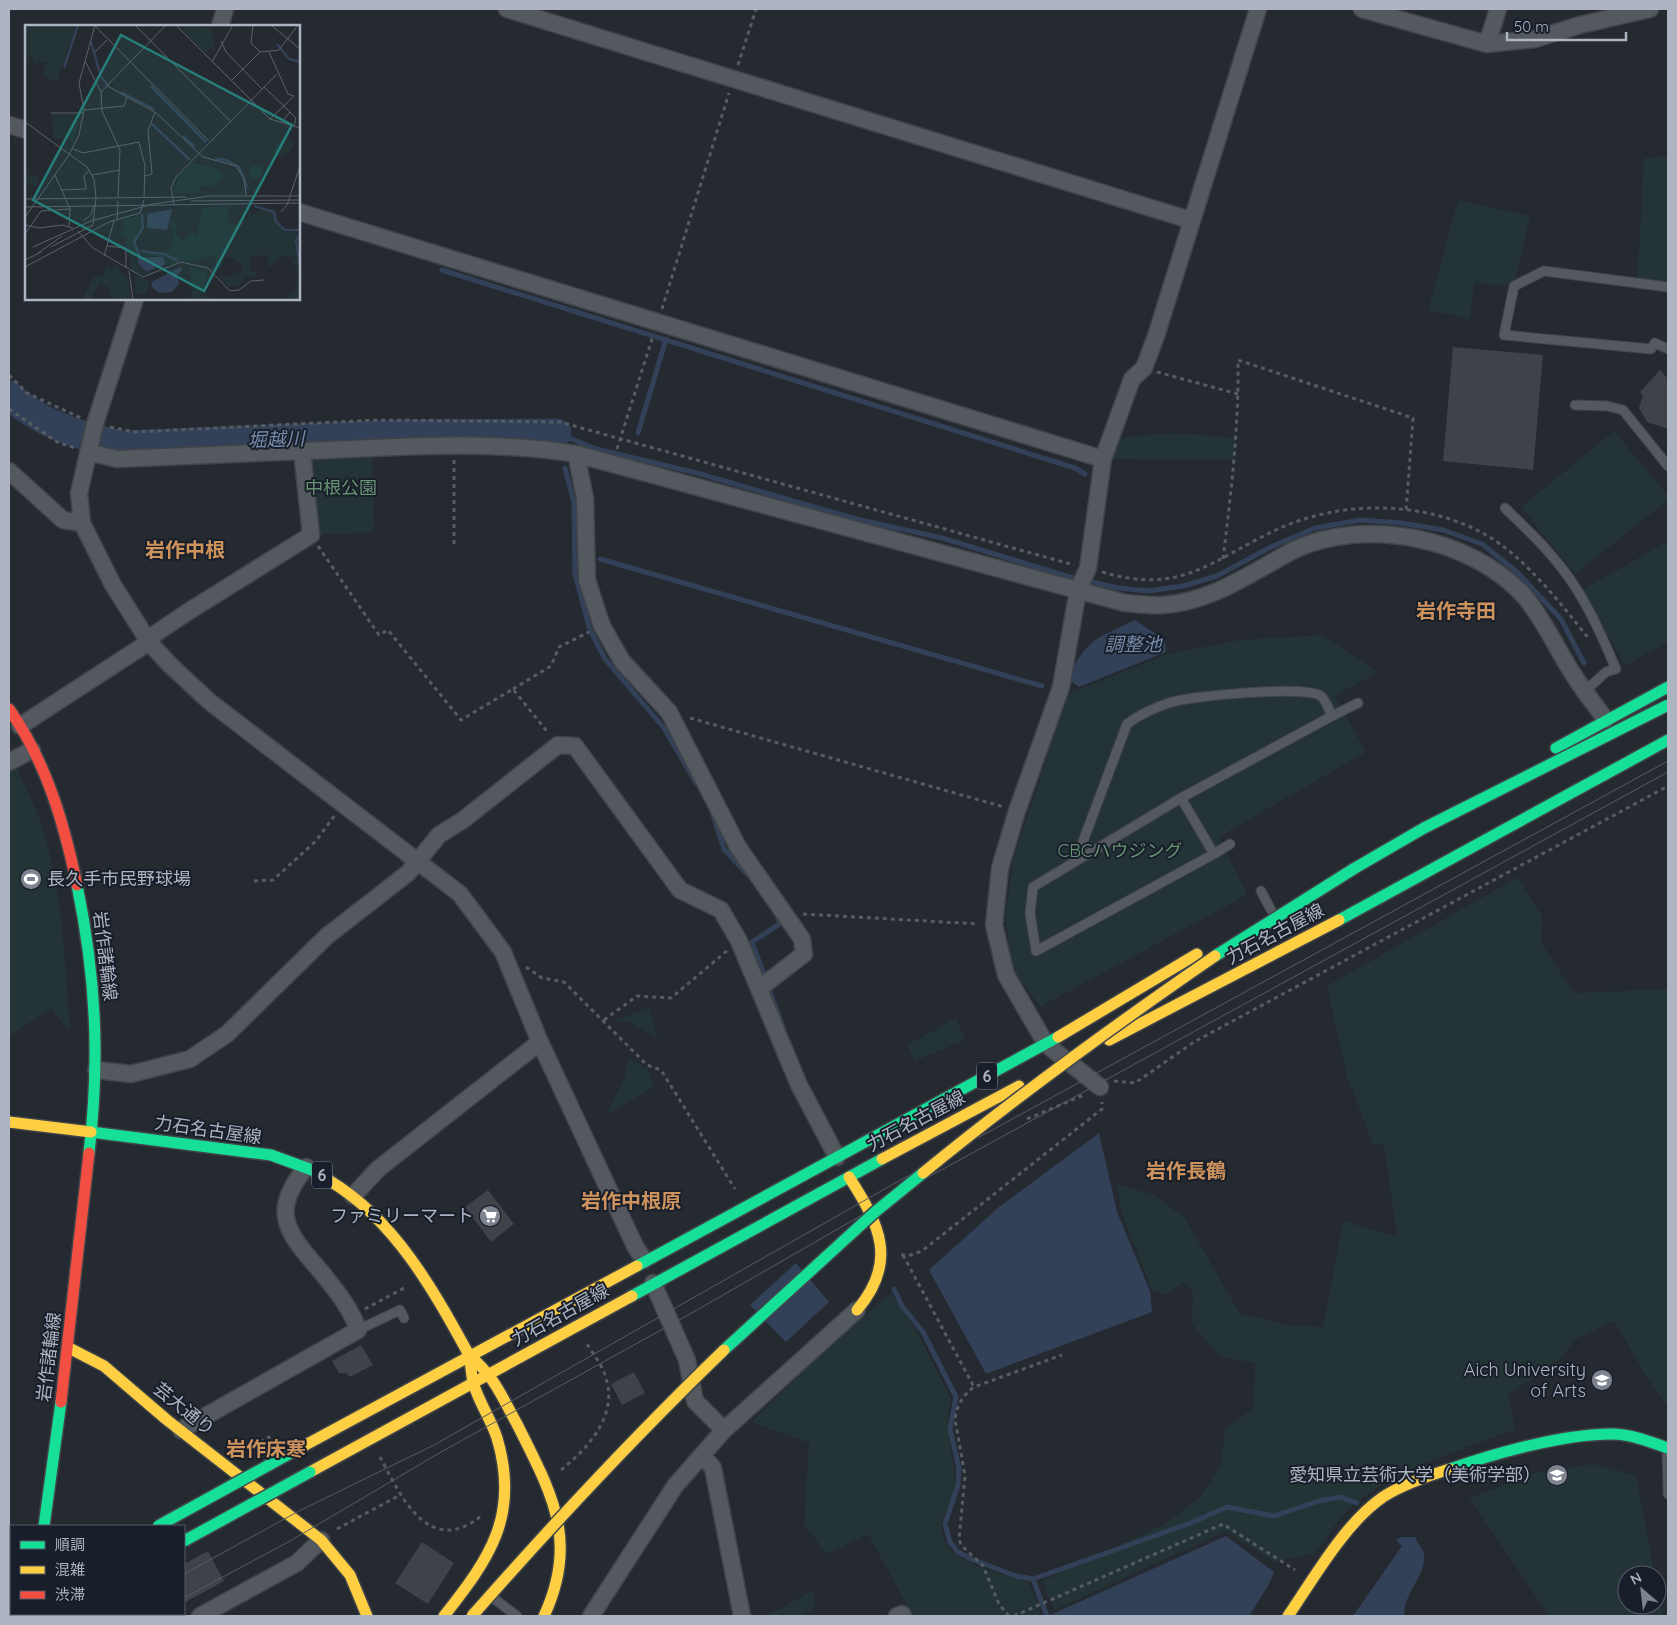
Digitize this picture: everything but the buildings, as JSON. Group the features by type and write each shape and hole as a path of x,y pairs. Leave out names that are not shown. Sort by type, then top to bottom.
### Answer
{"main road":[{"name":"力石名古屋線","path":"160,1525 644,1260 1046,1044 1395,837 1668,687"},
{"path":"472,1616 590,1486 731,1342 880,1209 1029,1089 1190,973 1335,879 1476,800 1668,705"},
{"name":"岩作諸輪線","path":"9,709 20,726 49,785 60,815 78,889 96,1026 96,1070 91,1132 69,1348 44,1525"},
{"name":"力石名古屋線","path":"185,1540 849,1177 1069,1069 1668,740"},
{"path":"1102,1052 1229,964"},
{"path":"1069,1069 1086,1064"},
{"path":"9,1122 91,1132"},
{"name":"力石名古屋線","path":"91,1132 278,1157 306,1167 330,1180 353,1196 377,1218 414,1262 430,1285 470,1355"},
{"path":"849,1177 860,1194 883,1250 879,1277 872,1293 857,1310"},
{"path":"869,1237 884,1224"},
{"name":"芸大通り","path":"69,1348 104,1366 181,1430 322,1540 350,1575 367,1616"},
{"path":"470,1355 490,1373 538,1465 559,1522 562,1552 560,1571 555,1591 544,1616"},
{"path":"444,1616 472,1582 491,1550 501,1524 506,1481 498,1439 473,1382 470,1355"},
{"path":"684,1406 704,1386"},
{"path":"1288,1616 1357,1521 1383,1496 1415,1481 1519,1450 1595,1435 1635,1438 1668,1448"},
{"path":"548,1551 568,1529"},
{"path":"490,1616 509,1595"}],"street":[{"path":"220,25 225,9"},
{"path":"507,9 1190,220"},
{"path":"1100,1087 1069,1069 1046,1044 1006,975 994,925 1000,868 1017,811 1061,687 1078,590 1088,568 1103,459 1132,379 1144,368 1156,336 1190,220 1258,9"},
{"path":"1362,9 1487,44 1535,38 1580,25 1650,9"},
{"path":"1487,44 1498,9"},
{"path":"1580,25 1584,9"},
{"path":"9,125 25,130"},
{"path":"300,212 1103,459"},
{"path":"135,300 95,424 79,493 82,523 113,585 149,642 210,702 460,894 503,952 540,1042 631,1238 644,1260"},
{"path":"88,452 117,459 454,446 547,449 576,454 1125,603 1162,605 1198,598 1227,588 1296,550 1325,539 1360,533 1415,538 1455,550 1480,563 1523,595 1542,619 1573,674 1606,720"},
{"path":"20,726 149,642 155,634 186,613 311,535 302,451"},
{"path":"576,454 585,498 587,580 602,626 622,661 669,712 738,847 802,939 804,954 761,988"},
{"path":"9,471 63,520 82,523"},
{"path":"96,1070 131,1074 190,1060 227,1034 308,953 418,863 439,835 463,820 558,745 575,746 680,890 721,910 739,941 761,988 799,1085 837,1157"},
{"path":"9,762 32,750"},
{"path":"353,1196 378,1169 540,1042"},
{"path":"181,1430 356,1323 325,1276 307,1256 290,1231 286,1206 294,1182 306,1167"},
{"path":"653,1284 687,1360 695,1401 724,1430"},
{"path":"591,1616 675,1486 724,1430 857,1310"},
{"path":"702,1455 713,1468 742,1616"},
{"path":"200,1616 297,1563 322,1540"},
{"path":"897,1616 902,1614 903,1616"}],"lane":[{"path":"1668,287 1544,271 1514,286 1504,335 1651,349 1655,344 1668,349"},
{"path":"1575,405 1607,406 1624,410 1668,466"},
{"path":"1505,508 1552,555 1578,590 1601,634 1616,669 1606,672 1585,691"},
{"path":"1076,860 1127,724 1138,716 1173,702 1267,690 1320,695 1332,716"},
{"path":"1230,844 1036,951 1030,913 1033,887 1181,798 1358,703"},
{"path":"1181,798 1214,854"},
{"path":"1261,891 1271,910"},
{"path":"356,1323 400,1310 404,1318"},
{"path":"1668,1448 1668,1494"},
{"path":"472,1582 516,1616"}],"path":[{"path":"620,439 756,9"},
{"path":"1223,559 1235,460 1238,360 1414,418 1406,511"},
{"path":"1144,368 1238,394"},
{"path":"9,376 27,393 95,424 135,432 376,420 560,422 1117,577 1141,580 1171,579 1198,571 1257,539 1312,515 1376,508 1445,517 1486,535 1521,562 1547,588 1593,647"},
{"path":"9,409 57,442 88,452"},
{"path":"454,446 454,545"},
{"path":"311,535 379,635 388,630 461,720 551,666 558,647 602,626"},
{"path":"513,690 558,745"},
{"path":"669,712 1017,811"},
{"path":"254,881 272,880 316,841 342,804"},
{"path":"784,913 994,925"},
{"path":"604,1020 637,996 671,998 739,941"},
{"path":"503,952 542,978 564,982 647,1065 661,1070 746,1206"},
{"path":"883,1250 903,1256 922,1251 1102,1109 1100,1087"},
{"path":"903,1256 974,1386"},
{"path":"356,1323 406,1287"},
{"path":"558,1472 583,1452 601,1428 609,1398 606,1378 587,1343"},
{"path":"1009,1616 998,1604 983,1566 961,1545 959,1539 965,1476 956,1410 961,1400 974,1386 1062,1354"},
{"path":"237,1454 269,1437 274,1446"},
{"path":"380,1457 400,1495 420,1521 442,1529 462,1528 487,1513"},
{"path":"336,1530 400,1495"},
{"path":"1014,1616 1223,1524 1295,1570"}],"green space":[{"path":"1668,156 1668,287 1637,283 1644,158"},
{"path":"1458,200 1530,216 1514,286 1474,283 1470,319 1428,310"},
{"path":"1614,431 1668,496 1668,500 1575,574 1521,507"},
{"path":"1174,433 1236,438 1235,460 1103,459 1111,438"},
{"name":"中根公園","path":"372,453 374,532 315,535 305,455"},
{"path":"1668,541 1668,642 1625,666 1582,590"},
{"name":"CBCハウジング","path":"1323,635 1378,672 1335,696 1366,752 1219,837 1247,895 1040,1007 1012,968 1005,916 1014,856 1068,694 1167,654 1240,640"},
{"name":"長久手市民野球場","path":"16,767 41,823 54,873 62,925 70,1028 64,1025 51,1009 9,1036 9,771"},
{"path":"1518,877 1542,916 1541,942 1574,993 1668,989 1668,1407 1644,1373 1614,1321 1576,1339 1555,1365 1508,1394 1515,1429 1427,1462 1385,1483 1366,1495 1348,1510 1316,1553 1274,1562 1226,1531 1054,1610 1042,1581 1165,1524 1201,1496 1221,1465 1225,1429 1254,1408 1255,1363 1220,1357 1192,1324 1193,1292 1183,1282 1167,1295 1152,1291 1121,1211 1117,1184 1155,1195 1185,1218 1240,1314 1294,1326 1323,1327 1343,1221 1397,1236 1384,1145 1373,1144 1347,1077 1327,986"},
{"path":"649,1007 658,1039 629,1022 612,1022"},
{"path":"956,1018 965,1040 915,1061 907,1045"},
{"path":"628,1057 647,1069 654,1087 606,1115 624,1079"},
{"path":"891,1293 919,1335 951,1399 948,1421 955,1486 943,1521 944,1539 951,1550 974,1565 1028,1582 1041,1612 1037,1616 913,1616 868,1534 827,1554 804,1525 809,1443 751,1422 821,1353"},
{"path":"1593,1464 1636,1475 1653,1565 1617,1565 1617,1615 1663,1616 1549,1616 1469,1498 1537,1472"},
{"path":"812,1591 816,1606 802,1616 766,1616"}],"water":[{"name":"調整池","path":"1135,620 1165,640 1166,652 1079,687 1068,679 1080,655 1094,641"},
{"path":"1099,1133 1117,1212 1150,1291 1152,1312 986,1374 929,1270 999,1207"},
{"path":"796,1263 829,1302 786,1342 750,1305"},
{"path":"1226,1536 1274,1572 1268,1586 1249,1616 1048,1616"},
{"path":"1402,1537 1415,1537 1423,1551 1424,1559 1423,1567 1407,1600 1405,1616 1353,1616 1402,1546 1396,1540"}],"waterway":[{"path":"442,270 1075,468 1085,474"},
{"path":"638,433 666,339"},
{"name":"堀越川","path":"9,395 34,414 61,428 121,445 401,434 557,433"},
{"path":"557,433 596,449 697,473 856,519 942,538 1070,577 1118,588 1148,591 1183,586 1217,576 1271,547 1315,528 1361,520 1401,523 1443,530 1482,544 1517,572 1561,619 1584,663"},
{"path":"565,468 574,503 575,574 590,630 605,659 664,728 696,783"},
{"path":"600,559 1042,686"},
{"path":"712,812 724,849 746,873"},
{"path":"778,919 781,923 752,942 783,1027"},
{"path":"894,1289 902,1306 923,1332 956,1397 950,1429 959,1468 958,1485 945,1524 950,1542 958,1552 971,1559 1016,1576 1033,1579 1047,1616"},
{"path":"1033,1579 1191,1523 1227,1507 1274,1516 1319,1501 1340,1497 1357,1503"}],"tram line":[{"path":"185,1573 299,1511 434,1445 897,1182 1668,761"},
{"path":"185,1597 290,1541 441,1452 697,1310 923,1180 1668,772"}],"traffic: fast":[{"path":"1556,748 1668,687"},
{"path":"1215,956 1355,868 1424,828 1668,705"},
{"path":"1339,920 1668,740"},
{"path":"77,885 88,952 94,1018 94,1084 89,1153"},
{"path":"637,1266 1058,1037"},
{"path":"91,1132 271,1155 312,1170 330,1181"},
{"path":"632,1296 882,1159"},
{"path":"724,1350 875,1212 923,1173"},
{"path":"44,1525 61,1402"},
{"path":"1450,1469 1488,1457 1572,1437 1612,1434 1626,1435 1668,1448"},
{"path":"160,1525 298,1449"},
{"path":"185,1540 310,1472"}],"traffic: slow":[{"path":"1109,1040 1339,920"},
{"path":"1058,1037 1197,954"},
{"path":"923,1173 994,1116 1140,1008 1215,956"},
{"path":"882,1159 1019,1086"},
{"path":"9,1122 91,1132"},
{"path":"849,1177 869,1211 876,1228 881,1259 877,1276 870,1292 857,1310"},
{"path":"330,1181 353,1197 393,1236 427,1282 469,1355"},
{"path":"298,1449 637,1266"},
{"path":"310,1472 632,1296"},
{"path":"69,1348 104,1366 167,1420 321,1540 350,1575 367,1616"},
{"path":"472,1616 595,1480 724,1350"},
{"path":"469,1355 492,1379 518,1426 541,1474 557,1518 560,1541 559,1564 554,1589 544,1616"},
{"path":"444,1616 475,1575 487,1554 496,1534 502,1513 505,1490 503,1465 497,1438 475,1389 469,1355"},
{"path":"1288,1616 1331,1552 1369,1508 1399,1488 1450,1469"}],"traffic: jam":[{"path":"9,709 33,750 52,793 60,816 77,885"},
{"path":"61,1402 89,1153"}],"place":[{"name":"長久手市民野球場","path":"31,879"},
{"name":"ファミリーマート","path":"490,1216"},
{"name":"Aich University of Arts","path":"1602,1380"},
{"name":"愛知県立芸術大学（美術学部）","path":"1557,1475"}],"district":[{"name":"岩作中根","path":"185,550"},
{"name":"岩作寺田","path":"1456,611"},
{"name":"岩作長鶴","path":"1186,1171"},
{"name":"岩作中根原","path":"631,1201"},
{"name":"岩作床寒","path":"266,1449"}]}
